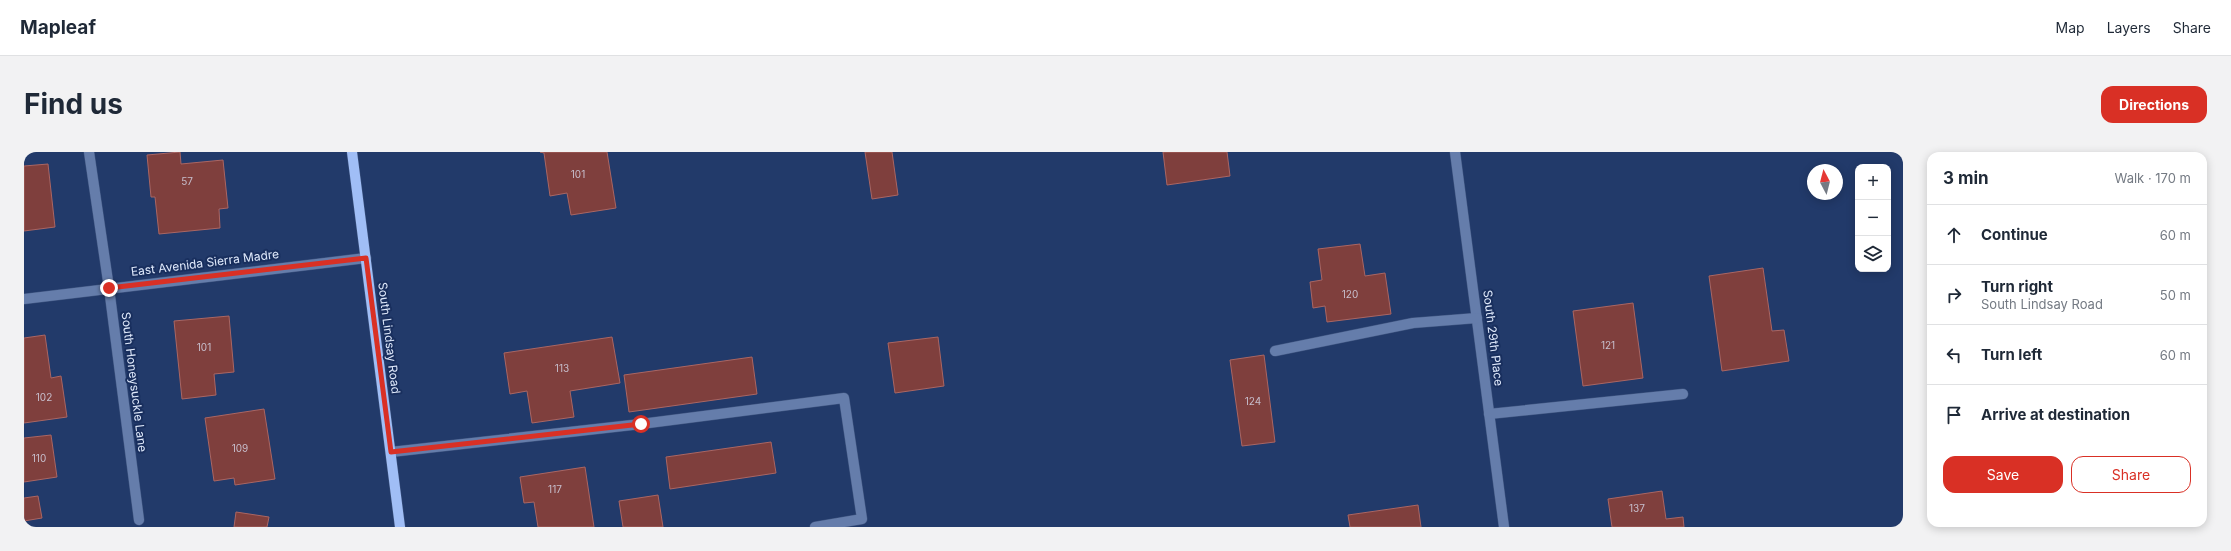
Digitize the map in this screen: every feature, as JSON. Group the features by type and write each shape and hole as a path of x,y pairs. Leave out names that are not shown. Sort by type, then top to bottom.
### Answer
{"main road":[{"name":"South Lindsay Road","path":"352,152 400,527"}],"street":[{"name":"South Honeysuckle Lane","path":"89,152 109,288 139,520"},
{"name":"South 29th Place","path":"1455,152 1504,527"},
{"name":"East Avenida Sierra Madre","path":"24,299 366,258"},
{"path":"1275,351 1413,323 1477,318"},
{"path":"1489,414 1683,394"},
{"path":"391,452 641,424 844,398 862,519 815,527"}],"building":[{"path":"180,152 181,164 223,160 228,208 219,209 220,228 159,234 155,197 151,197 147,155"},
{"path":"540,152 607,152 616,208 571,215 567,193 550,196 544,153"},
{"path":"865,152 892,152 898,195 872,199"},
{"path":"1163,152 1227,152 1230,176 1167,185"},
{"path":"48,164 55,227 24,231 24,166"},
{"path":"1360,244 1365,276 1385,273 1391,314 1327,322 1325,306 1313,308 1310,282 1322,280 1318,249"},
{"path":"1763,268 1772,331 1784,330 1789,361 1722,371 1709,276"},
{"path":"1633,303 1643,378 1583,386 1573,311"},
{"path":"229,316 234,372 214,374 216,395 182,399 174,321"},
{"path":"45,335 51,378 61,376 67,417 24,423 24,338"},
{"path":"612,337 620,383 570,391 574,417 532,423 527,391 510,394 504,353"},
{"path":"938,337 944,386 895,393 888,343"},
{"path":"1264,355 1275,442 1242,446 1230,360"},
{"path":"752,357 757,394 629,412 624,375"},
{"path":"264,409 275,479 235,485 234,478 214,481 205,418"},
{"path":"51,435 57,477 24,482 24,438"},
{"path":"771,442 776,473 670,489 666,457"},
{"path":"585,467 594,527 538,527 534,502 524,503 520,477"},
{"path":"1662,491 1666,519 1683,517 1684,527 1612,527 1608,499"},
{"path":"658,495 663,527 623,527 619,501"},
{"path":"38,496 42,518 24,521 24,498"},
{"path":"1418,505 1421,527 1350,527 1348,515"},
{"path":"236,512 269,517 267,527 234,527"}],"route":[{"path":"109,288 366,258 391,452 641,424"}]}
